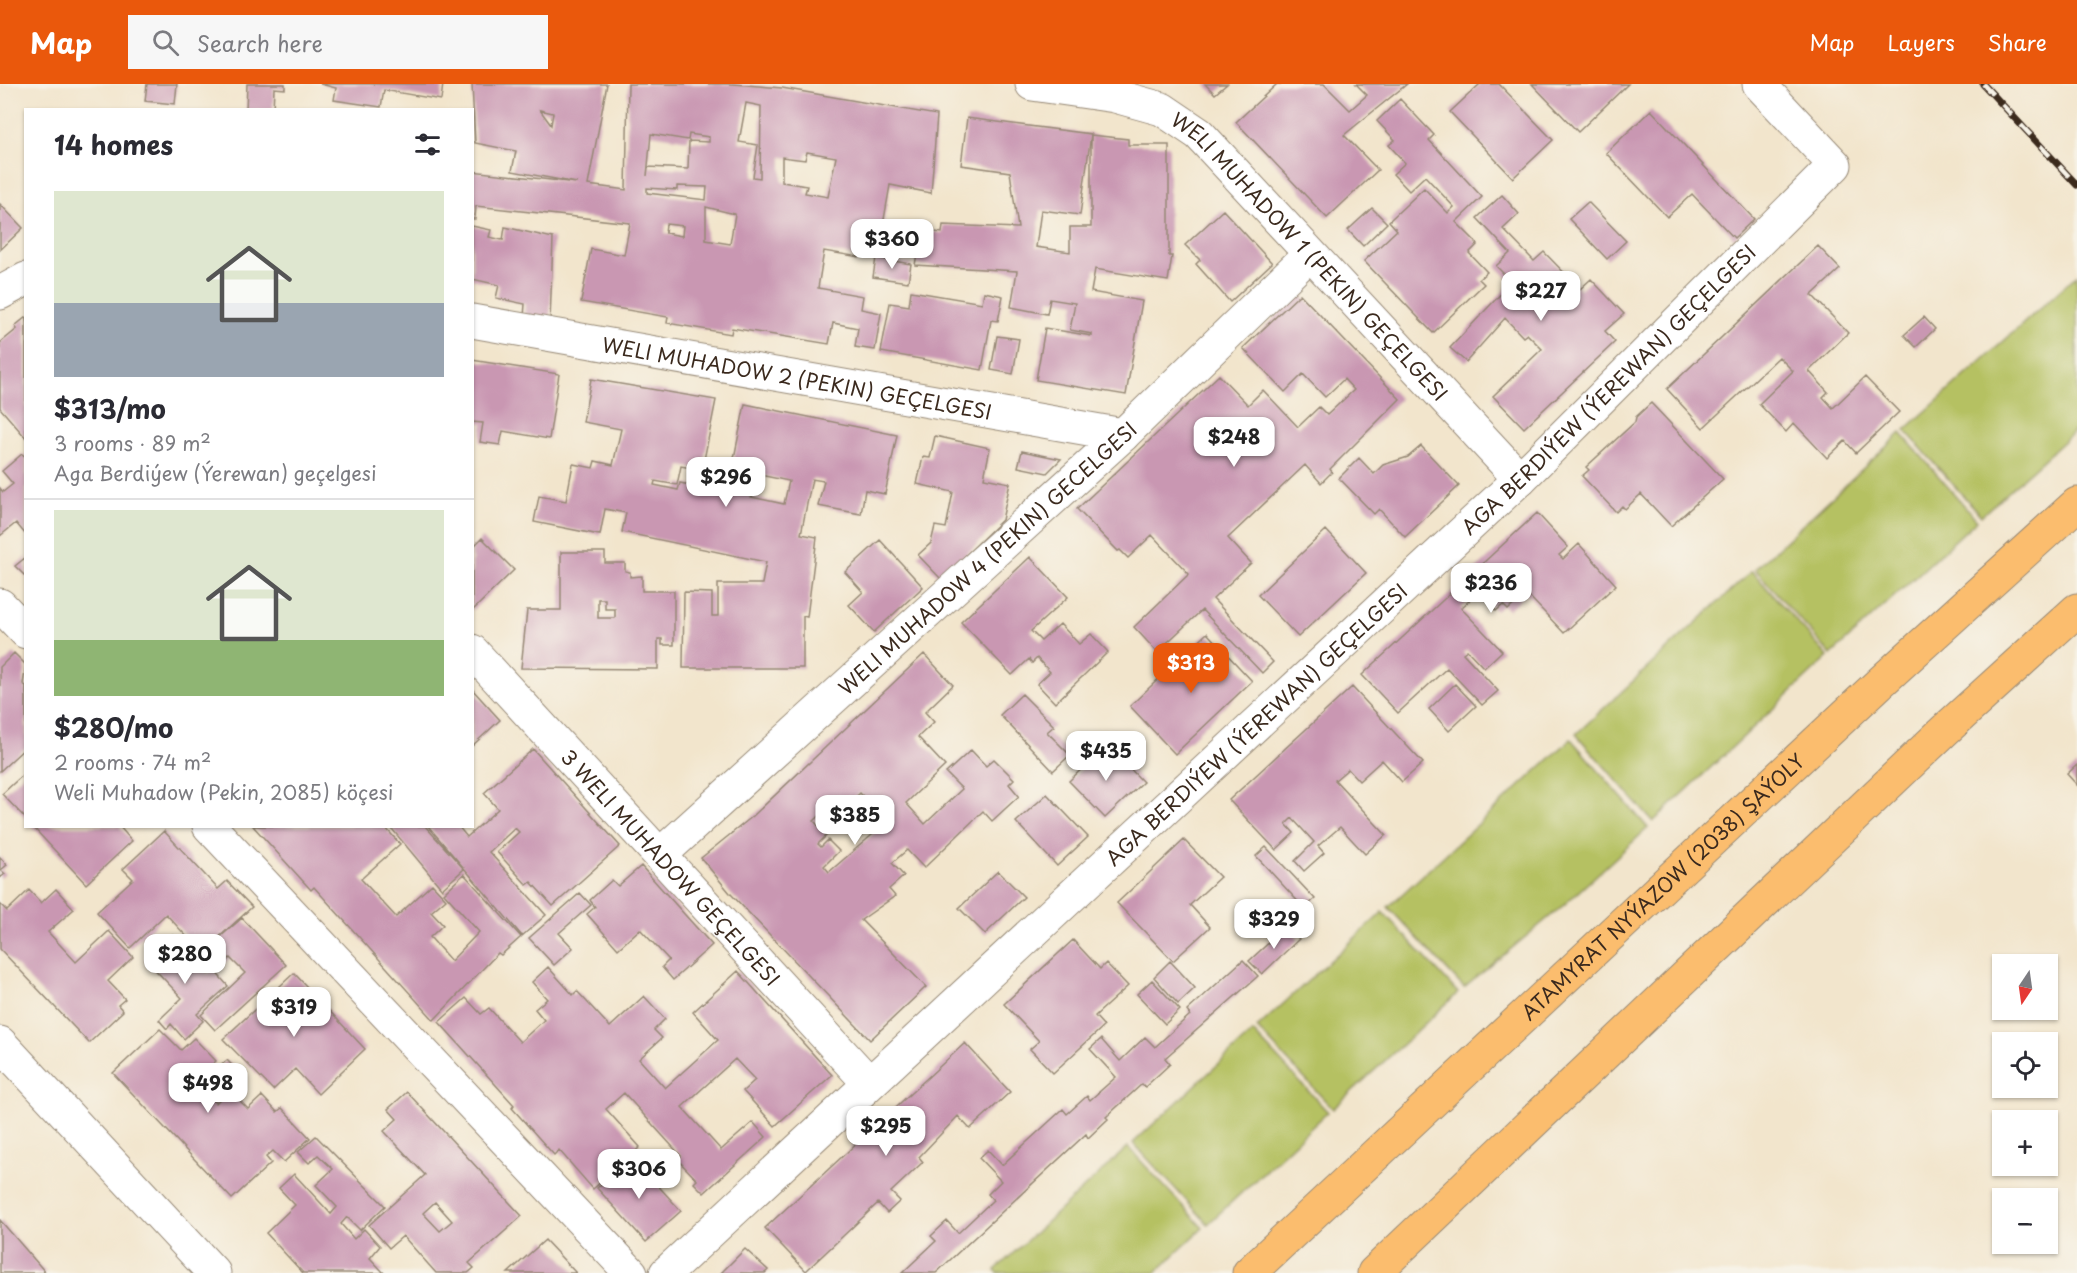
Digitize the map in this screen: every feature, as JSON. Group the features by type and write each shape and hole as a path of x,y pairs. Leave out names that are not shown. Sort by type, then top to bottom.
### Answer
{"main road":[{"name":"ATAMYRAT NYÝAZOW (2038) ŞAÝOLY","path":"1249,1273 1882,681 2077,504"},
{"path":"1374,1273 1946,730 2077,610"}],"street":[{"name":"WELI MUHADOW 1 (PEKIN) GEÇELGESI","path":"1032,84 1116,90 1162,109 1199,134 1520,479"},
{"name":"AGA BERDIÝEW (ÝEREWAN) GEÇELGESI","path":"666,1273 1520,479 1835,165 1759,84"},
{"name":"WELI MUHADOW 4 (PEKIN) GECELGESI","path":"660,855 1123,435 1310,254"},
{"path":"0,293 24,280"},
{"name":"WELI MUHADOW 2 (PEKIN) GEÇELGESI","path":"474,321 1123,435"},
{"path":"0,605 24,630"},
{"name":"3 WELI MUHADOW GEÇELGESI","path":"474,653 869,1083"},
{"path":"211,828 631,1273"},
{"path":"2,1049 214,1273"}],"green space":[{"path":"2077,275 2077,429 1981,516 1905,430"},
{"path":"1901,433 1977,520 1831,655 1755,569"},
{"path":"1752,571 1828,657 1653,822 1576,734"},
{"path":"1571,739 1648,828 1565,904 1464,988 1388,907"},
{"path":"1383,912 1458,993 1333,1109 1257,1028"},
{"path":"1253,1032 1328,1112 1208,1224 1133,1143"},
{"path":"1128,1147 1203,1228 1155,1273 998,1273 995,1270"}],"building":[{"path":"147,84 177,84 175,104 145,101"},
{"path":"247,84 285,84 285,89 274,88 273,108 246,108"},
{"path":"320,84 443,84 441,100 384,90 381,107 334,100 336,88"},
{"path":"472,84 607,84 588,185 626,190 628,84 733,84 782,88 937,115 931,193 890,185 883,225 942,233 943,225 1018,228 1010,172 961,165 967,118 1091,134 1080,215 1041,210 1036,247 1070,252 1070,227 1091,227 1091,135 1128,139 1128,145 1169,145 1169,256 1172,256 1168,281 1095,269 1091,292 1142,301 1126,395 1036,380 1045,328 1092,336 1092,334 1070,330 1075,303 1050,299 1047,314 1011,307 1017,271 915,265 917,254 871,248 873,233 863,233 859,257 824,251 818,288 863,296 861,309 881,313 875,350 855,347 858,328 833,323 829,344 732,328 731,334 667,323 668,317 581,302 591,249 624,255 630,223 476,206 474,219 474,171 577,183 512,171 516,151 475,143","holes":["746,103 761,106 760,178 753,177 758,145 739,142","540,110 553,113 551,125","651,134 688,140 689,134 709,137 709,142 689,141 688,169 648,167 647,176","807,152 836,157 828,197 805,193 807,186 782,182 782,157 805,160","677,186 707,187 706,200 647,193 647,188 677,190","706,207 735,214 730,244 706,240","666,224 683,226 682,236 665,233"]},
{"path":"1205,84 1227,84 1215,94"},
{"path":"1277,84 1324,84 1350,110 1367,95 1356,84 1407,84 1344,135 1378,170 1327,218 1236,122"},
{"path":"1480,84 1499,84 1553,140 1513,178 1450,112"},
{"path":"1532,84 1628,84 1578,132"},
{"path":"1400,99 1434,135 1429,140 1482,197 1456,222 1478,244 1469,253 1487,272 1479,279 1484,284 1433,333 1364,261 1397,230 1389,221 1424,188 1448,213 1454,207 1425,176 1409,191 1393,174 1405,163 1389,145 1395,140 1377,121"},
{"path":"1651,110 1754,219 1734,238 1692,194 1667,217 1606,153"},
{"path":"1502,195 1519,214 1503,229 1534,261 1544,252 1580,289 1591,279 1624,314 1605,331 1615,342 1524,428 1493,396 1542,349 1527,334 1523,337 1505,318 1466,362 1450,348 1512,282 1496,266 1510,253 1477,218"},
{"path":"1588,202 1626,241 1607,259 1569,219"},
{"path":"0,204 23,228 0,250"},
{"path":"1372,208 1387,223 1363,246 1348,230"},
{"path":"1223,210 1272,263 1230,302 1196,264 1200,260 1185,245"},
{"path":"474,226 491,230 489,237 503,240 505,227 553,238 550,322 524,317 525,304 496,298 499,285 474,279"},
{"path":"1818,246 1840,269 1812,295 1848,333 1809,371 1828,392 1823,397 1833,408 1865,377 1899,412 1856,453 1845,441 1827,458 1794,423 1786,432 1759,404 1793,371 1779,357 1703,428 1667,389"},
{"path":"876,258 911,264 908,282 873,277"},
{"path":"911,291 982,303 984,292 1003,296 998,321 991,320 982,370 881,352 890,303 909,306"},
{"path":"1300,294 1400,399 1330,469 1332,472 1321,483 1305,465 1228,538 1251,563 1213,599 1273,662 1262,673 1202,610 1157,652 1134,627 1189,574 1152,535 1128,558 1120,550 1118,551 1077,509 1219,375 1248,405 1263,390 1298,427 1319,407 1327,415 1354,390 1344,379 1325,397 1303,374 1285,392 1243,348"},
{"path":"1924,317 1935,329 1916,347 1904,335"},
{"path":"24,319 24,436 0,408 0,343 17,329 15,326"},
{"path":"997,336 1019,339 1013,374 991,370"},
{"path":"474,360 559,374 549,439 503,431 500,445 480,442 483,423 474,422"},
{"path":"591,379 716,400 702,470 681,466 677,485 655,481 654,485 678,490 680,483 727,493 745,404 897,435 885,494 865,490 861,514 818,506 824,481 812,479 801,534 817,537 807,617 803,616 803,668 683,668 684,592 712,593 712,616 718,616 718,584 762,584 766,562 622,532 626,513 605,509 600,535 534,522 539,496 566,501 573,464 593,468 595,461 613,465 621,429 583,422","holes":["755,474 789,481 784,504 751,497"]},
{"path":"1651,403 1723,479 1671,526 1641,494 1625,509 1622,506 1616,512 1582,476 1589,470 1586,467 1635,422 1636,417"},
{"path":"935,436 990,448 984,478 1010,483 1002,520 941,579 918,555 931,543 935,526 946,528 953,492 917,484 923,457 930,458"},
{"path":"1421,446 1459,486 1405,537 1379,509 1374,514 1339,478 1359,458 1374,474 1383,465 1408,457"},
{"path":"1022,451 1061,459 1047,473 1018,467"},
{"path":"22,454 24,456 24,533 16,523 0,536 0,488 3,492 13,484 2,471"},
{"path":"1537,513 1568,547 1559,555 1563,559 1579,544 1616,585 1564,633 1526,593 1508,610 1503,605 1496,611 1479,592 1461,608 1502,651 1484,668 1467,650 1463,653 1498,691 1482,705 1447,668 1398,713 1362,675"},
{"path":"1326,530 1366,573 1298,637 1258,595"},
{"path":"482,538 514,570 474,609 474,546"},
{"path":"880,540 923,587 874,632 849,605 863,592 845,572"},
{"path":"561,552 605,552 605,563 625,563 625,571 630,572 630,577 642,576 642,591 674,591 674,645 662,645 662,639 658,639 658,669 521,668 527,610 561,610","holes":["598,599 605,599 605,609 615,609 615,618 598,618"]},
{"path":"1030,557 1068,597 1031,631 1041,641 1060,624 1079,644 1091,634 1108,652 1055,703 1037,684 1050,672 1037,658 1032,663 1029,659 1012,675 961,622"},
{"path":"24,559 24,575 15,566"},
{"path":"1207,633 1252,681 1175,754 1130,706"},
{"path":"14,653 24,663 24,749 0,771 0,667"},
{"path":"924,654 953,685 925,712 934,722 918,737 945,766 906,803 925,824 962,789 946,773 971,750 986,766 994,759 1014,779 1009,784 1019,796 992,821 983,811 924,868 907,850 892,863 904,876 889,889 895,896 861,920 926,987 870,1040 730,893 701,858 753,816","holes":["860,793 887,822 829,872 824,866 839,851 828,840 821,847 818,844 827,835 814,821 830,806 838,814"]},
{"path":"1455,684 1476,706 1449,731 1429,709"},
{"path":"1352,687 1423,763 1402,782 1382,760 1359,781 1348,769 1335,780 1386,835 1365,854 1340,827 1318,846 1324,853 1304,871 1295,861 1314,842 1292,818 1286,824 1294,833 1276,850 1229,800"},
{"path":"474,691 500,720 474,744"},
{"path":"1022,694 1054,726 1047,732 1070,755 1053,771 1000,715"},
{"path":"1107,745 1143,782 1105,818 1069,781"},
{"path":"533,749 620,846 553,906 531,882 527,885 497,852 519,832 515,828 489,852 546,915 522,936 430,828 460,828 467,837 498,809 484,793"},
{"path":"2077,765 2077,785 2067,774"},
{"path":"24,774 24,817 2,794"},
{"path":"1047,794 1088,837 1057,866 1016,822"},
{"path":"34,828 121,828 132,841 86,884"},
{"path":"255,828 386,828 400,844 361,879 396,917 432,884 446,899 431,912 443,925 430,937 451,961 479,932 444,893 464,874 521,937 501,955 498,953 434,1020 314,887 311,890"},
{"path":"427,828 464,869 442,889 392,829"},
{"path":"164,831 218,889 227,881 252,907 216,940 214,938 200,951 166,914 130,948 97,912 133,879 123,869"},
{"path":"1184,840 1220,877 1190,905 1210,927 1173,961 1117,903"},
{"path":"1266,847 1315,899 1304,908 1256,856"},
{"path":"0,857 7,865 1,870 5,874 0,878"},
{"path":"641,866 712,945 673,980 662,967 669,960 640,929 618,949 587,914 595,907 590,900 612,880 618,886"},
{"path":"998,871 1024,897 985,934 959,908"},
{"path":"56,889 74,909 48,932 76,962 109,931 133,957 108,981 125,999 118,1005 123,1011 89,1043 0,949 0,904 7,911 29,890 41,903"},
{"path":"580,893 591,905 559,933 573,948 554,965 529,938"},
{"path":"242,918 286,965 215,1030 201,1015 245,973 230,958 217,970 202,953"},
{"path":"1287,926 1299,939 1262,974 1249,961"},
{"path":"172,935 208,974 213,969 228,986 197,1014 203,1021 184,1039 171,1024 167,1029 159,1020 182,998 145,959"},
{"path":"1073,940 1100,969 1106,963 1128,986 1095,1016 1104,1026 1053,1073 1030,1049 1039,1041 1004,1004"},
{"path":"1243,960 1258,976 1165,1058 1170,1064 1145,1087 1142,1084 1106,1117 1108,1119 1088,1138 1086,1134 936,1273 902,1273 936,1241 931,1236 947,1221 958,1233 993,1200 988,1194 1001,1181 979,1158 988,1150 1002,1165 1063,1109 1067,1114 1087,1096 1090,1100 1116,1077 1090,1049 1101,1039 1120,1061 1145,1037 1155,1047 1190,1015 1187,1011"},
{"path":"1170,961 1195,988 1178,1004 1154,977"},
{"path":"548,967 573,995 577,991 610,1027 644,996 665,1019 654,1030 662,1038 639,1059 665,1088 718,1040 693,1012 738,971 832,1075 775,1126 743,1091 755,1080 735,1059 682,1107 721,1150 753,1122 766,1137 704,1193 694,1183 697,1180 677,1159 681,1156 624,1093 606,1109 640,1147 593,1189 559,1150 554,1155 512,1108 514,1105 439,1022 466,998 481,1014 489,1008 520,1042 544,1020 535,1009 547,999 532,982"},
{"path":"294,973 365,1049 318,1094 295,1069 273,1090 223,1039"},
{"path":"1152,980 1180,1010 1165,1024 1137,994"},
{"path":"160,1029 181,1050 194,1038 216,1061 195,1080 216,1103 229,1090 248,1109 262,1096 277,1112 282,1108 310,1138 284,1162 273,1151 266,1157 271,1163 232,1199 113,1073"},
{"path":"965,1043 1010,1092 970,1129 958,1116 919,1157 923,1162 891,1192 900,1201 887,1213 878,1203 806,1271 765,1228"},
{"path":"227,1060 241,1075 222,1093 208,1078"},
{"path":"407,1092 522,1216 469,1263 474,1268 468,1273 436,1273 403,1236 389,1248 369,1225 425,1175 384,1131 397,1119 388,1109","holes":["435,1202 452,1221 440,1231 423,1213"]},
{"path":"316,1136 385,1206 360,1230 347,1217 341,1224 354,1239 364,1229 380,1246 370,1258 384,1273 303,1273 266,1233 295,1205 279,1188 294,1174 331,1214 337,1207 316,1185 333,1169 318,1155 309,1163 298,1152"},
{"path":"632,1157 681,1211 646,1242 597,1188"},
{"path":"0,1220 46,1273 0,1273"},
{"path":"545,1240 576,1273 508,1273"},
{"path":"745,1249 768,1270 765,1273 721,1273"}],"railway":[{"path":"1983,84 2077,185"}]}
